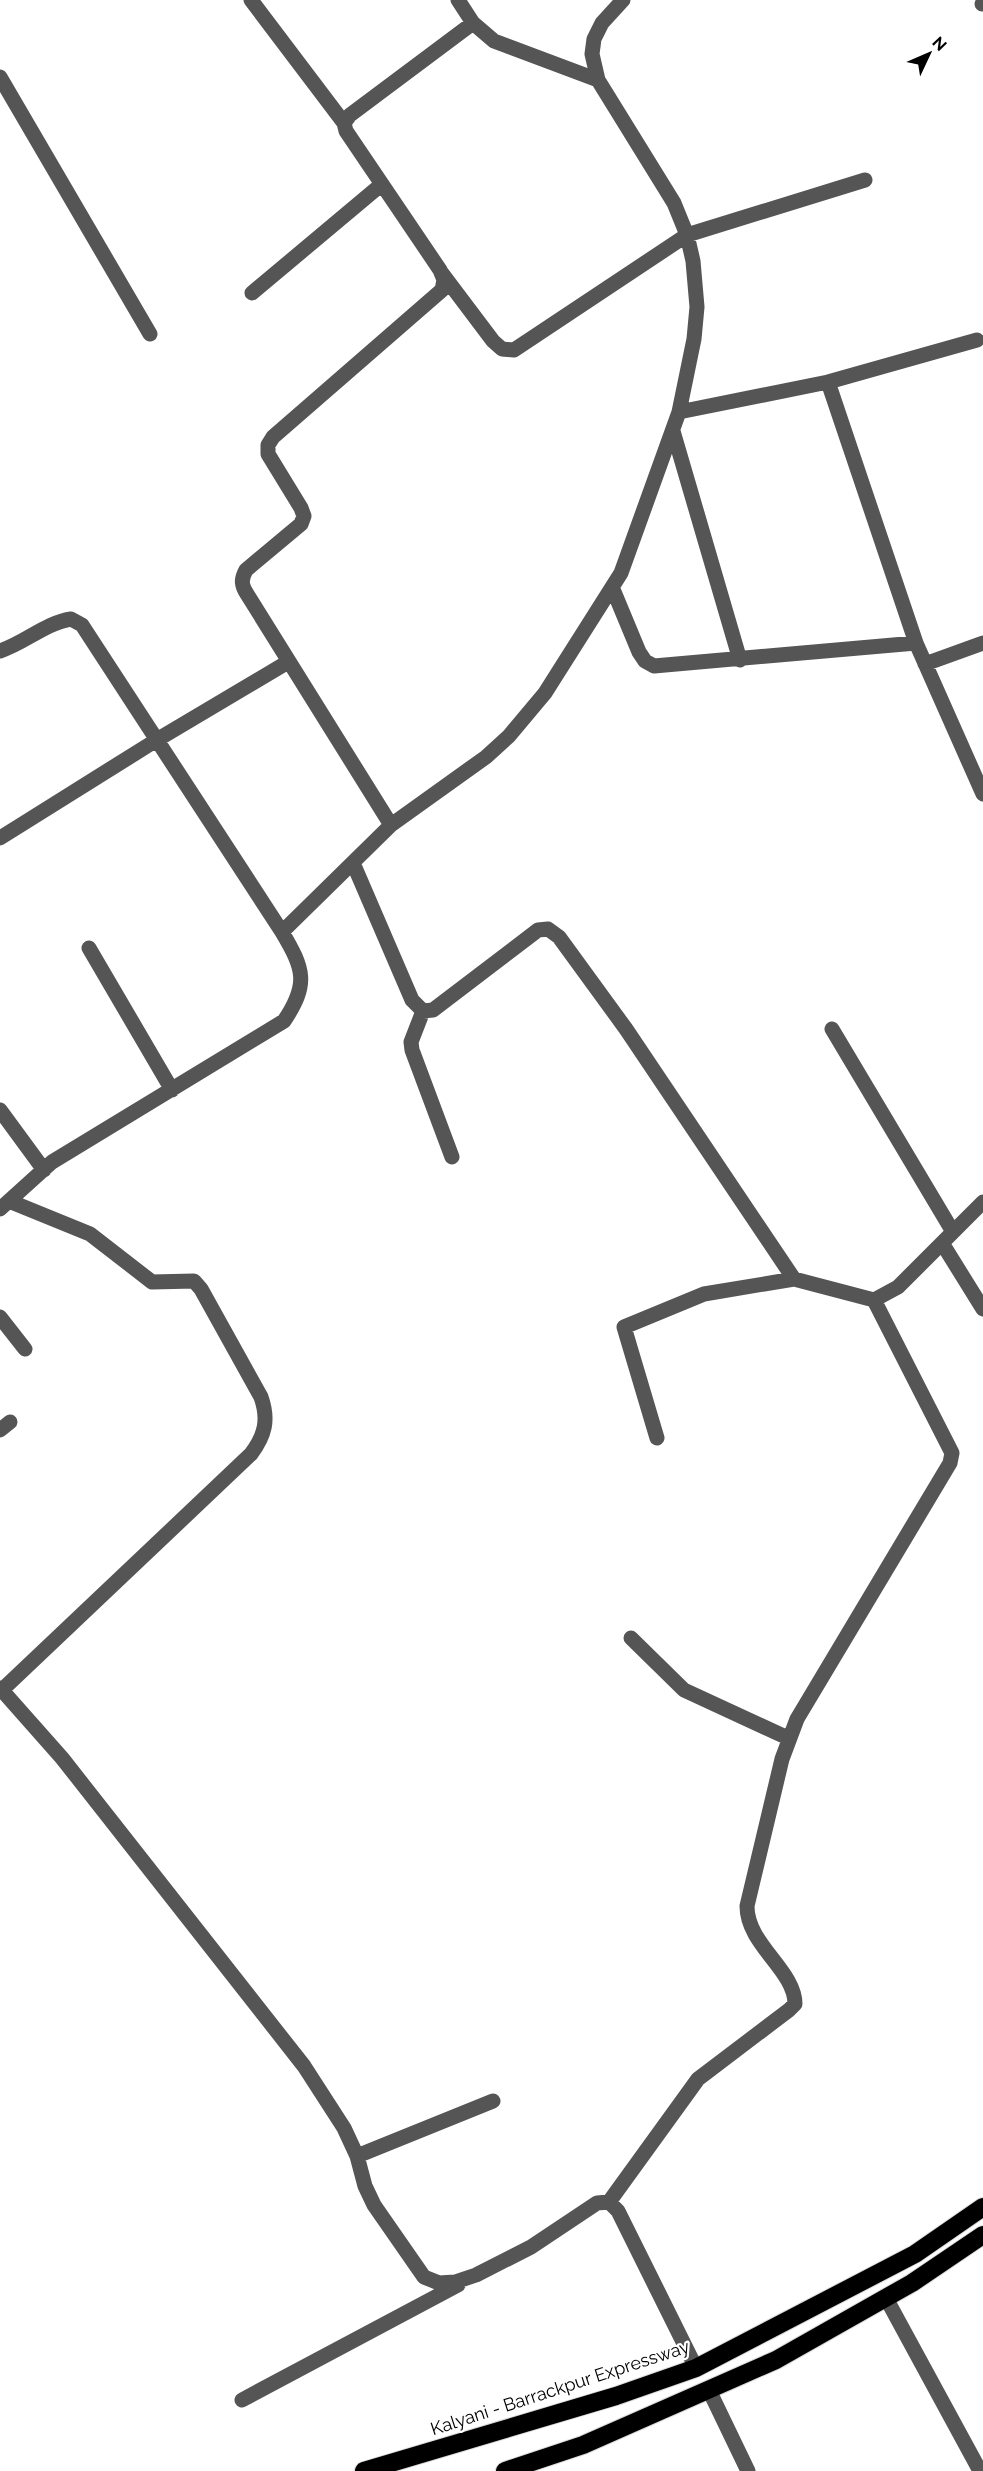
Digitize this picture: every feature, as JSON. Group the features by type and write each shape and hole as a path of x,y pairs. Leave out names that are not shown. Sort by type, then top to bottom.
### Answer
{"highway":[{"name":"Kalyani - Barrackpur Expressway","path":"364,2471 616,2396 696,2368 902,2260 983,2207"},
{"path":"505,2471 583,2445 776,2360 912,2283 983,2235"},
{"path":"902,2260 912,2283"}],"street":[{"path":"250,0 344,123 346,132 440,270 493,341 502,349 514,350 687,235 865,180"},
{"path":"458,0 473,23 494,41 598,80"},
{"path":"282,932 391,825 486,757 509,736 545,693 621,573 673,431 694,339 697,307 693,261 687,235 669,195 598,80 592,54 594,39 602,23 623,0"},
{"path":"344,123 350,115 473,23"},
{"path":"0,77 150,334"},
{"path":"252,293 382,184"},
{"path":"391,825 288,662 243,587 242,577 246,570 301,524 303,516 301,508 268,454 268,445 273,436 435,297 442,290 444,280 440,270"},
{"path":"679,412 828,382 977,340"},
{"path":"828,382 916,643 983,794"},
{"path":"673,431 740,660"},
{"path":"612,587 639,652 645,661 654,666 916,643"},
{"path":"0,651 13,647 56,621 71,618 82,625 93,639 155,741 282,932 299,960 302,979 296,1003 284,1021 61,1156 4,1205"},
{"path":"925,664 983,643"},
{"path":"0,838 155,741 288,662"},
{"path":"353,863 412,1000 423,1011"},
{"path":"423,1011 433,1010 538,930 548,929 559,937 626,1029 794,1279"},
{"path":"88,948 172,1090"},
{"path":"423,1011 411,1042 412,1050 452,1157"},
{"path":"832,1029 953,1232"},
{"path":"0,1110 44,1170"},
{"path":"657,1438 624,1327 704,1294 794,1279 874,1300 898,1287 983,1202"},
{"path":"4,1205 90,1234 152,1282 194,1281 201,1289 261,1397 266,1410 266,1426 262,1438 251,1455 1,1689 62,1758 298,2057 344,2128 357,2156 365,2186 374,2205 424,2277 439,2283 454,2282 476,2275"},
{"path":"942,1243 983,1309"},
{"path":"242,2400 531,2247 597,2203 609,2202 698,2079 795,2004 792,1989 752,1931 747,1917 747,1906 788,1738 797,1719 950,1463 952,1453 874,1300"},
{"path":"0,1317 25,1349"},
{"path":"631,1638 684,1690 788,1738"},
{"path":"357,2156 493,2101"},
{"path":"609,2202 618,2211 696,2368"},
{"path":"886,2298 980,2471"},
{"path":"709,2390 748,2471"}]}
